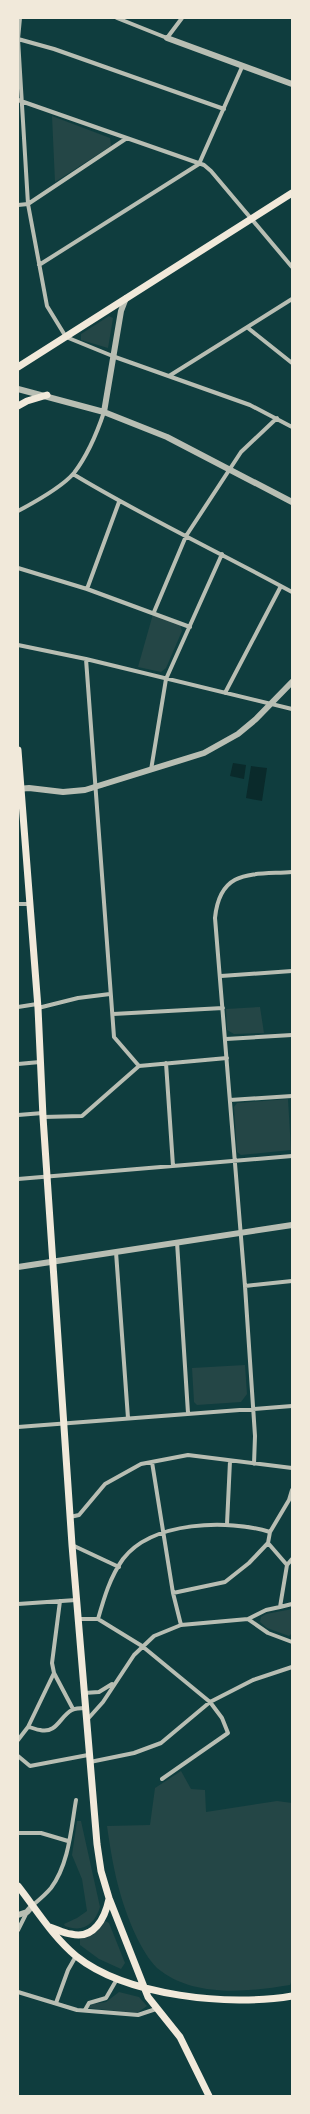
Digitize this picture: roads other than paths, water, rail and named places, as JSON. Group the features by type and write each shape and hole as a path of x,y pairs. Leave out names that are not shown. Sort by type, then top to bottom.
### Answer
{"main road":[{"path":"18,367 66,338 126,298 292,193"},
{"path":"18,406 47,395"},
{"path":"18,750 37,1006 72,1545 97,1844 101,1871 109,1898 145,1987 156,2009 180,2037 209,2096"},
{"path":"18,1886 50,1927 76,1956 117,1979 145,1987 236,2001 260,2001 292,1996"},
{"path":"50,1927 76,1935 90,1932 97,1927 103,1919 109,1898"}],"street":[{"path":"20,18 18,39 20,101 28,204 47,306 66,338 250,405 292,427"},
{"path":"117,18 292,84"},
{"path":"167,38 182,18"},
{"path":"18,39 54,49 224,108"},
{"path":"39,265 199,164 242,66"},
{"path":"20,101 199,164 211,170 292,267"},
{"path":"18,204 28,204 127,138"},
{"path":"18,511 64,482 73,474 89,448 104,412 115,357 121,311 126,298"},
{"path":"169,376 248,328 292,299"},
{"path":"248,328 292,363"},
{"path":"18,389 47,395 104,412 167,437 230,468 292,502"},
{"path":"154,612 186,536 241,452 277,418"},
{"path":"73,474 119,502 222,554 292,592"},
{"path":"87,589 119,502"},
{"path":"151,770 166,679 222,554"},
{"path":"18,568 87,589 154,612 190,627"},
{"path":"225,693 281,586"},
{"path":"18,645 86,659 292,709"},
{"path":"86,659 114,1037 138,1066"},
{"path":"20,789 74,792 95,787 204,753 218,747 250,724 292,682"},
{"path":"254,1464 255,1436 245,1286 234,1161 221,976 215,918 219,899 226,887 234,879 243,876 292,872"},
{"path":"18,904 29,904"},
{"path":"221,976 292,971"},
{"path":"18,1006 37,1006 78,998 110,994"},
{"path":"113,1014 223,1008"},
{"path":"226,1039 292,1035"},
{"path":"18,1115 82,1116 138,1066 227,1058"},
{"path":"18,1064 40,1062"},
{"path":"166,1064 173,1166"},
{"path":"230,1100 292,1096"},
{"path":"18,1179 292,1156"},
{"path":"18,1267 292,1225"},
{"path":"177,1242 188,1414"},
{"path":"116,1252 128,1418"},
{"path":"245,1286 292,1281"},
{"path":"18,1427 292,1406"},
{"path":"70,1517 79,1515 105,1484 141,1464 188,1455 292,1468"},
{"path":"228,1524 230,1461"},
{"path":"152,1462 173,1593 181,1626"},
{"path":"173,1593 224,1582 249,1563 268,1543 270,1532 289,1500 292,1490"},
{"path":"98,1619 109,1584 123,1559 145,1541 163,1533 200,1526 228,1524 250,1526 270,1532"},
{"path":"268,1543 287,1565"},
{"path":"72,1545 119,1567"},
{"path":"280,1607 287,1565 292,1559"},
{"path":"18,1604 76,1600"},
{"path":"60,1601 52,1663 54,1673 73,1709"},
{"path":"248,1619 266,1610 292,1604"},
{"path":"78,1618 98,1619 142,1646 210,1702 222,1718 228,1733 162,1779"},
{"path":"86,1721 103,1702 114,1683 142,1646 154,1636 181,1626 238,1618 248,1619 268,1633 292,1642"},
{"path":"18,1756 30,1766 134,1753 161,1743 210,1702 253,1680 292,1667"},
{"path":"18,1740 28,1726 54,1673"},
{"path":"84,1693 99,1692 114,1683"},
{"path":"28,1726 40,1731 48,1730 59,1725 65,1716 73,1709 85,1708"},
{"path":"18,1930 27,1912 54,1884 63,1864 76,1800"},
{"path":"18,1833 41,1834 68,1841"},
{"path":"18,1915 27,1912"},
{"path":"56,2003 68,1970 76,1956"},
{"path":"85,2010 89,2003 106,1998 111,1992 117,1979"},
{"path":"18,1992 85,2010 138,2015 156,2009"}]}
